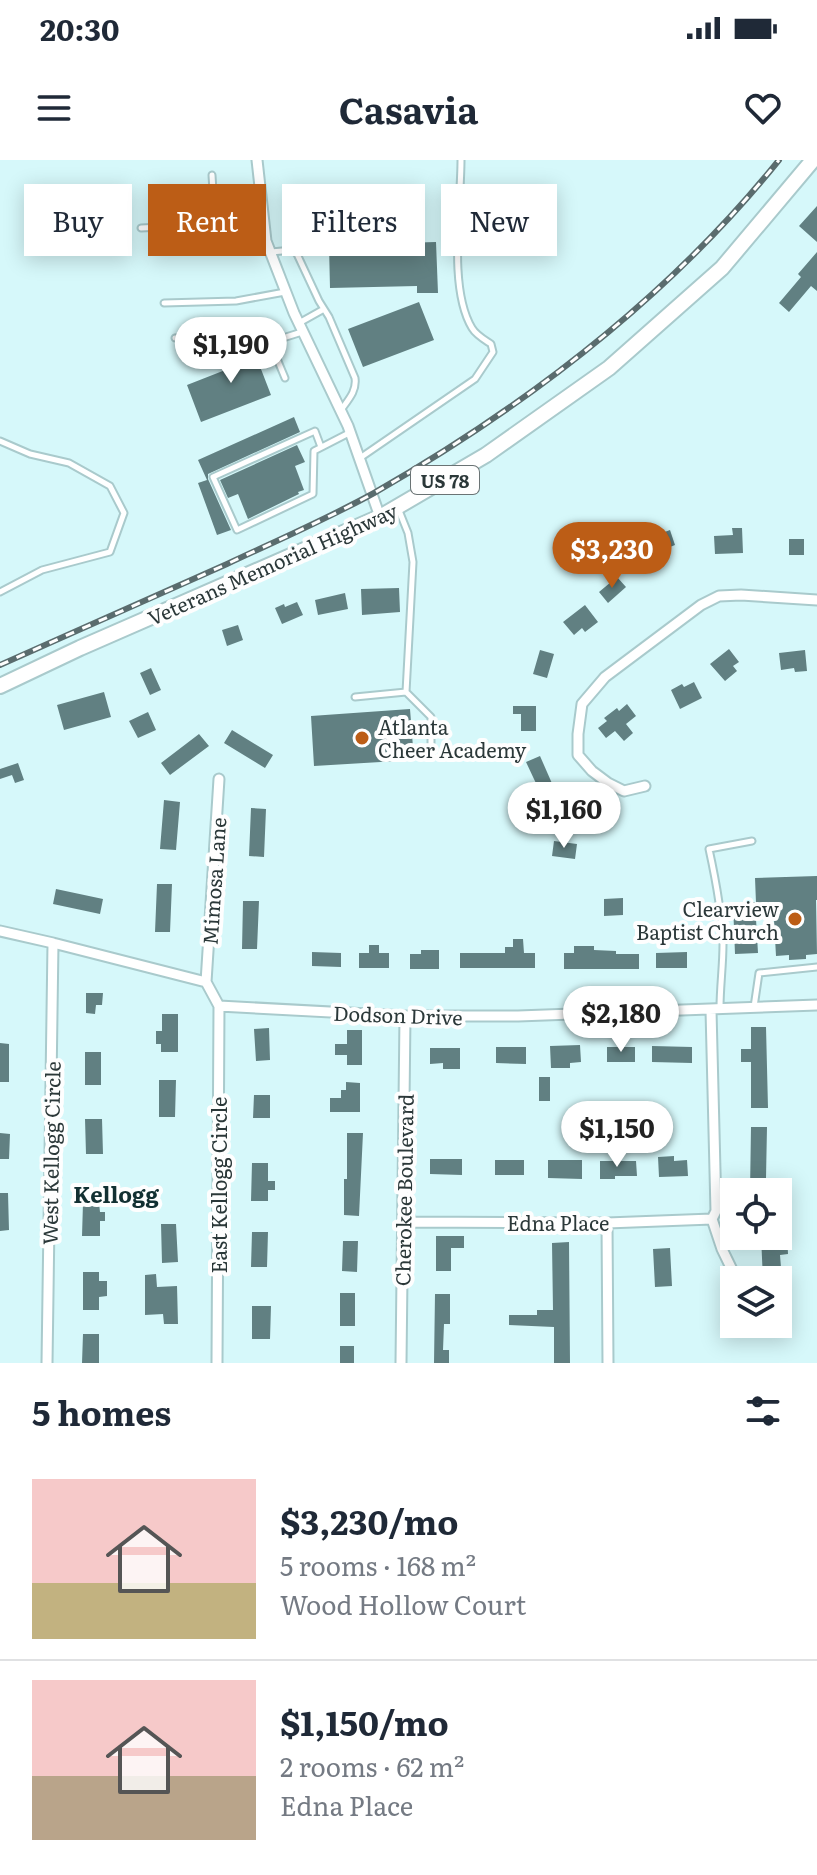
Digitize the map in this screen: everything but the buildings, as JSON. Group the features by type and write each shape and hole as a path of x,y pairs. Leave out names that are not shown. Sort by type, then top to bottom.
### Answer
{"main road":[{"name":"Veterans Memorial Highway","path":"0,686 380,517 486,455 609,368 722,268 813,160"}],"street":[{"path":"257,160 259,184"},
{"path":"266,241 301,327 350,433 380,517"},
{"path":"645,786 624,791 592,771 578,755 582,704 605,677 701,605 719,596 817,600"},
{"name":"Mimosa Lane","path":"206,982 219,779"},
{"path":"0,931 206,982 219,1006"},
{"name":"West Kellogg Circle","path":"47,1363 53,943"},
{"name":"Dodson Drive","path":"219,1006 405,1016 518,1016 817,1005"},
{"name":"East Kellogg Circle","path":"217,1363 219,1006"},
{"path":"716,1010 716,1211 712,1219 730,1266"},
{"name":"Cherokee Boulevard","path":"401,1363 405,1016"},
{"name":"Edna Place","path":"403,1222 607,1223 712,1219"},
{"path":"607,1223 608,1363"}],"lane":[{"path":"359,458 475,379 493,352 491,344 473,330 462,300 458,235 461,160"},
{"path":"212,175 213,184"},
{"path":"141,228 148,228"},
{"path":"270,252 293,250 297,254 355,378 353,394 340,411"},
{"path":"164,303 236,301 286,292"},
{"path":"270,342 301,327 324,309"},
{"path":"175,338 243,330 270,342 285,378"},
{"path":"321,447 315,431 213,477 237,530 313,494 314,451 350,433"},
{"path":"0,441 30,454 69,463 110,486 124,513 110,552 42,570 0,592"},
{"path":"398,507 408,533 413,562 406,692 431,717 431,750"},
{"path":"355,697 406,692"},
{"path":"716,1010 723,945 720,900 709,849 752,841"},
{"path":"754,1008 759,973 817,967"}],"railway":[{"path":"0,665 338,512 486,424 540,386 643,303 691,258 779,160"}],"place":[{"name":"Atlanta Cheer Academy","path":"362,738"},
{"name":"Clearview Baptist Church","path":"795,919"}],"district":[{"name":"Kellogg","path":"116,1193"}]}
